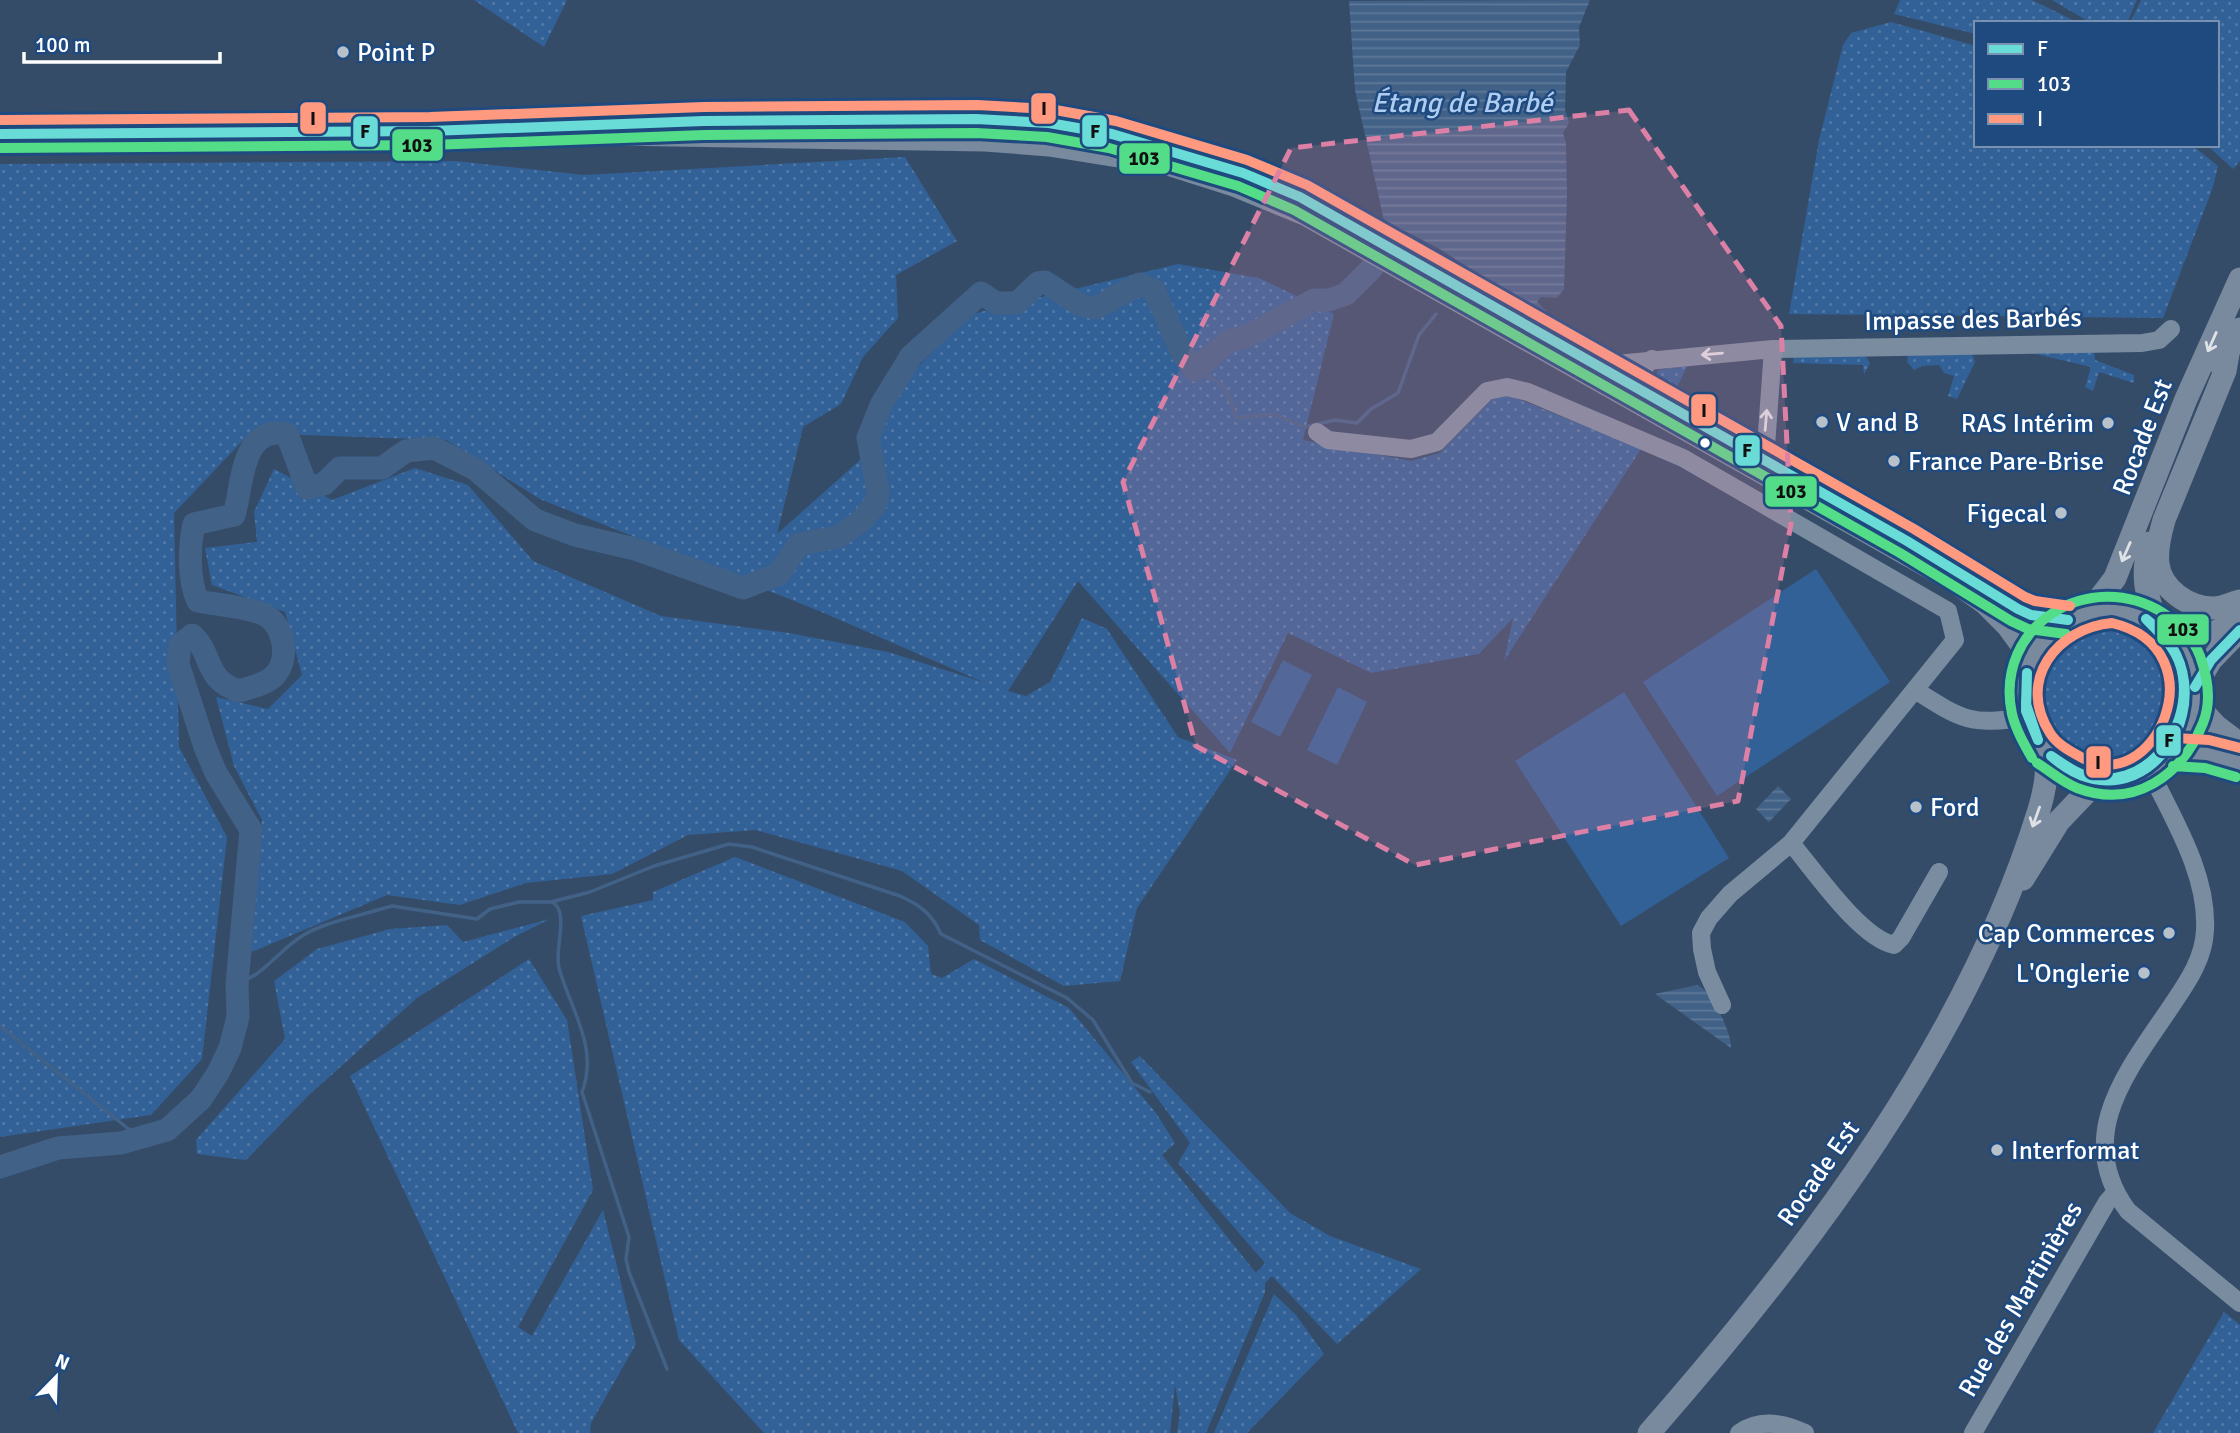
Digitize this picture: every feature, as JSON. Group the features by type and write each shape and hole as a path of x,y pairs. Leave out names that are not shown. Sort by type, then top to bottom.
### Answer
{"main road":[{"path":"430,131 704,121 976,119 1049,123 1112,134 1243,173 1300,197 1486,300 1596,366 1645,400 1954,581 1985,603 2007,625 2032,659"},
{"path":"0,134 430,131 985,141 1061,147 1168,164 1234,185 1338,230 1880,526 2018,609 2043,618 2068,620"},
{"name":"Rocade Est","path":"2090,611 2115,578 2186,399 2240,279"},
{"name":"Rocade Est","path":"2165,630 2148,602 2145,561 2155,527 2219,369 2240,329"},
{"path":"2228,354 2225,371 2164,520 2158,545 2158,566 2166,585 2181,599 2216,609 2240,601"},
{"path":"2240,624 2198,637 2165,630 2136,613 2113,609 2090,611 2068,620 2041,643 2032,659 2024,698 2027,717 2045,751 2060,764 2098,780 2125,779 2150,771 2174,752 2189,729 2195,695 2211,660 2240,631"},
{"path":"2165,630 2188,660 2195,695 2216,726 2240,744"},
{"path":"1997,921 2039,811 2046,782 2045,751"},
{"path":"2174,752 2207,754 2240,763"},
{"path":"1997,921 2059,821 2098,780"},
{"name":"Rocade Est","path":"1649,1433 1702,1373 1823,1218 1908,1088 1956,1005 1997,921"}],"street":[{"name":"Impasse des Barbés","path":"1596,366 1773,349 2142,343 2159,340 2171,329"},
{"path":"1773,349 1766,446 1773,457 1880,526"},
{"path":"1645,400 1640,373 1652,359"},
{"path":"1317,432 1328,440 1411,449 1437,442 1487,391 1507,387 1528,392 1671,453 1948,611 1955,640 1791,843 1730,894 1709,918 1701,933 1707,972 1722,1005"},
{"path":"1916,690 1957,717 1976,722 2027,717"},
{"path":"2150,771 2197,873 2205,929 2201,954 2191,976 2113,1102 2104,1143 2115,1194 2129,1211 2240,1303"},
{"path":"1791,843 1854,918 1884,943 1894,944 1901,938 1939,872"},
{"name":"Rue des Martinières","path":"1973,1433 2107,1202 2115,1194"},
{"path":"1739,1433 1759,1424 1783,1423 1805,1433"}],"highlighted area":[{"path":"1629,110 1781,326 1791,524 1738,801 1415,865 1196,746 1123,482 1291,148"}],"shaded area":[{"path":"474,0 567,0 544,47"},
{"path":"1900,0 2032,0 2075,21 1974,21 1974,34 1894,14"},
{"path":"2052,0 2137,0 2128,21 2088,21"},
{"path":"2141,0 2240,0 2240,161 2233,169 2209,147 2219,147 2219,21 2131,21"},
{"path":"1891,22 1974,45 1974,147 2194,147 2218,166 2213,187 2163,318 1789,314 1819,140 1843,45 1851,33"},
{"path":"505,110 503,117 156,117 160,112"},
{"path":"905,157 957,241 896,275 898,318 863,357 841,404 803,427 777,534 859,461 901,384 968,315 1178,264 1259,278 1334,314 1303,440 1411,461 1440,453 1496,395 1506,394 1641,449 1504,661 1513,618 1479,654 1371,673 1288,633 1230,753 1078,581 1008,691 1026,696 1050,682 1082,618 1107,629 1178,737 1237,760 1137,908 1120,981 1064,986 980,940 979,925 902,871 756,830 688,835 612,874 526,883 460,905 387,895 249,953 262,820 234,766 216,697 268,709 302,675 285,612 212,585 205,548 257,542 254,512 274,469 332,500 415,468 468,485 533,561 661,616 789,633 888,652 983,682 824,613 540,499 446,440 250,433 174,513 179,747 227,837 202,1059 151,1115 0,1137 0,164 456,161 584,175"},
{"path":"2094,351 2095,360 2134,375 2134,383 2099,372 2093,391 2085,387 2091,367 2028,352"},
{"path":"1864,353 1870,363 1864,375 1863,365 1793,363 1794,355"},
{"path":"1972,354 1975,362 1957,399 1948,396 1954,376 1944,373 1939,365 1922,366 1914,370 1907,362 1908,355"},
{"path":"1687,366 1675,392 1654,383 1658,370"},
{"path":"1816,569 1890,682 1717,796 1643,682"},
{"path":"2109,620 2137,626 2160,642 2176,665 2182,693 2176,721 2160,744 2137,760 2109,766 2081,760 2058,744 2042,721 2036,693 2042,665 2058,642 2081,626"},
{"path":"1283,660 1312,675 1280,737 1251,722"},
{"path":"1338,687 1367,702 1337,765 1307,750"},
{"path":"1624,692 1729,858 1621,926 1515,761"},
{"path":"735,857 905,922 928,946 931,974 942,978 974,959 1069,1008 1156,1113 1175,1143 1162,1155 1256,1273 1265,1263 1178,1163 1190,1143 1131,1062 1140,1056 1290,1213 1330,1236 1421,1269 1337,1344 1272,1276 1265,1283 1265,1292 1206,1433 1177,1433 1180,1413 1175,1385 1170,1433 764,1433 679,1340 581,916 653,900 653,892"},
{"path":"550,919 516,936 417,998 308,1096 246,1160 197,1154 196,1140 285,1039 274,981 317,949 390,929 447,925 463,942"},
{"path":"529,959 567,1020 593,1190 518,1327 532,1336 603,1210 636,1344 591,1423 590,1433 518,1433 350,1076"},
{"path":"1274,1294 1296,1315 1324,1354 1247,1433 1214,1433"},
{"path":"2224,1312 2240,1325 2240,1433 2153,1433"}],"water":[{"name":"Étang de Barbé","path":"1590,0 1579,27 1580,45 1566,72 1565,109 1569,123 1563,133 1566,143 1567,196 1564,289 1557,298 1541,297 1537,302 1550,315 1548,319 1440,249 1405,231 1400,234 1385,225 1355,90 1349,1"},
{"path":"1778,786 1791,799 1769,822 1756,809"},
{"path":"1697,985 1709,995 1720,1013 1731,1048 1655,994"}],"waterway":[{"path":"0,1167 58,1148 121,1143 167,1130 201,1099 230,1048 238,1017 237,984 251,830 216,773 178,664 180,645 192,635 199,642 219,680 239,691 270,679 279,669 284,651 276,625 263,614 248,609 198,601 191,573 190,552 194,524 234,515 246,460 260,439 272,434 287,434 307,488 324,484 340,468 382,468 406,451 434,448 475,469 535,520 575,535 635,549 743,588 779,574 799,544 838,537 860,522 875,505 878,491 868,438 881,405 911,356 981,293 996,303 1017,303 1038,283 1045,282 1080,305 1095,308 1140,284 1154,290 1183,355 1195,370 1230,340 1244,338 1314,300 1329,300 1346,294 1372,268"},
{"path":"1195,370 1218,381 1226,390 1237,418 1273,414 1305,427 1335,420 1357,423 1371,409 1398,393 1419,335 1436,314"},
{"path":"237,984 255,975 302,936 340,920 392,906 477,919 490,909 519,902 551,902 590,892 654,866 729,844 752,847 914,903 925,911 941,934 1067,998 1093,1020 1132,1083 1150,1092"},
{"path":"552,902 560,913 561,922 559,968 585,1044 587,1060 582,1092 629,1237 626,1259 629,1272 667,1369"},
{"path":"0,1026 141,1139"}],"transit line":[{"name":"I","path":"0,120 430,117 704,107 977,105 1050,109 1116,121 1247,160 1307,185 1914,529 2025,597 2070,606"},
{"name":"F","path":"0,134 430,131 704,121 976,119 1049,123 1112,134 1243,173 1300,197 1907,541 2018,609 2031,615 2068,620"},
{"name":"103","path":"0,148 430,145 704,135 976,133 1047,137 1109,148 1238,186 1294,210 1900,553 2011,621 2028,629 2066,634"},
{"name":"103","path":"2032,758 2012,714 2010,682 2017,654 2032,631 2053,613 2078,601 2106,597 2135,600 2175,621 2197,649 2208,690 2206,715 2194,742 2183,758 2154,783 2137,791 2118,794 2098,794 2077,788 2037,763"},
{"name":"F","path":"2051,756 2084,775 2106,779 2125,776 2143,767 2159,754 2171,738 2179,719 2183,677 2170,645 2146,619"},
{"name":"F","path":"2051,756 2086,777 2119,779 2147,768 2169,745 2182,715 2184,682 2173,648 2146,619"},
{"name":"I","path":"2112,623 2145,638 2164,661 2170,689 2165,717 2151,741 2131,759 2106,765 2079,756 2056,740 2041,713 2038,694 2040,676 2059,646 2092,627 2112,623"},
{"name":"F","path":"2195,687 2211,660 2240,630"},
{"name":"F","path":"2027,673 2026,704 2038,740"},
{"name":"F","path":"2027,673 2026,711 2038,740"},
{"name":"I","path":"2175,738 2209,740 2240,748"},
{"name":"103","path":"2173,766 2205,768 2236,777"}],"place":[{"name":"Point P","path":"343,52"},
{"name":"V and B","path":"1822,422"},
{"name":"RAS Intérim","path":"2108,423"},
{"name":"France Pare-Brise","path":"1894,461"},
{"name":"Figecal","path":"2061,513"},
{"name":"Ford","path":"1916,807"},
{"name":"Cap Commerces","path":"2169,933"},
{"name":"L'Onglerie","path":"2144,973"},
{"name":"Interformat","path":"1997,1150"}]}
